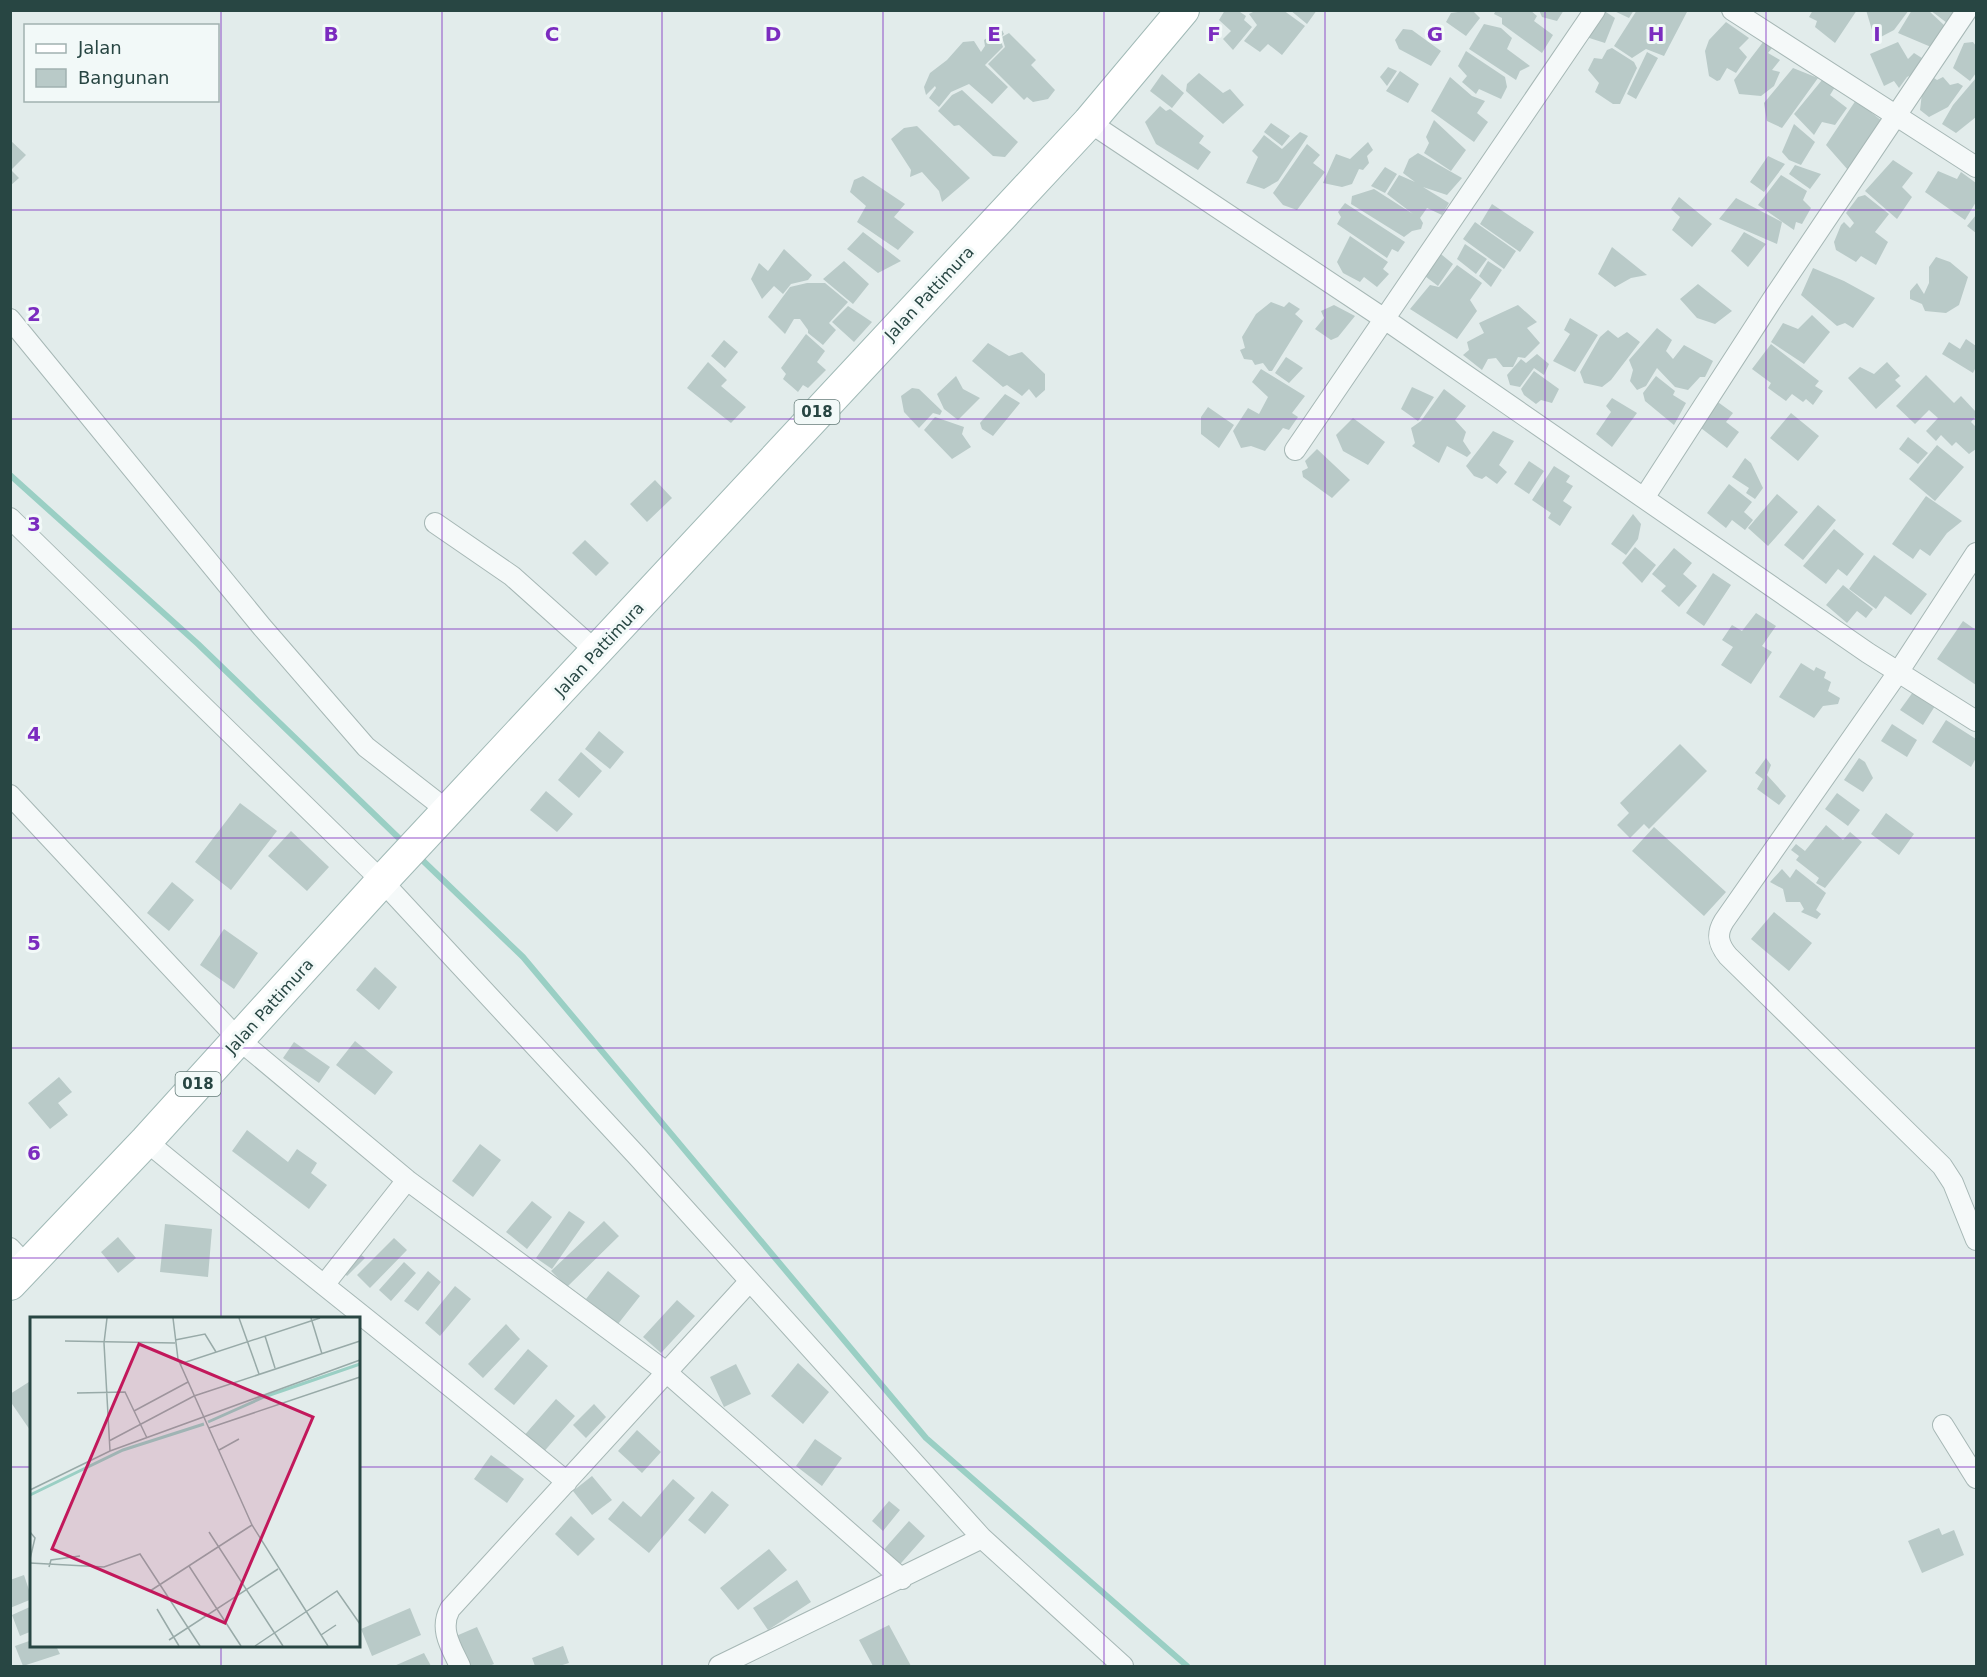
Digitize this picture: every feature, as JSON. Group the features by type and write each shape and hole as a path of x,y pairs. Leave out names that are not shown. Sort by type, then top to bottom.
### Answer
{"main road":[{"name":"Jalan Pattimura","path":"16,1266 146,1141 382,881 1089,122 1183,10"}],"street":[{"path":"1295,450 1386,320 1595,10"},
{"path":"1732,10 1895,117 1977,167"},
{"path":"1644,498 1967,10"},
{"path":"1089,122 1386,320 1868,653 1977,721"},
{"path":"10,319 262,627 366,747 448,811"},
{"path":"10,518 382,881 638,1157 982,1538 1123,1666"},
{"path":"435,523 512,576 597,652"},
{"path":"1977,553 1899,671 1724,921 1719,934 1719,942 1728,956 1942,1166 1953,1183 1977,1240"},
{"path":"10,795 238,1039 407,1180 665,1371 902,1579"},
{"path":"146,1141 439,1375 567,1482"},
{"path":"324,1285 407,1180"},
{"path":"460,1666 445,1630 445,1619 450,1609 665,1371 749,1282"},
{"path":"1943,1425 1977,1478"},
{"path":"719,1666 902,1579 982,1538"}],"building":[{"path":"1225,10 1237,10 1246,16 1244,20 1252,27 1233,50 1223,39 1231,31 1219,20"},
{"path":"1251,10 1283,10 1305,26 1282,55 1268,44 1260,52 1244,41 1257,25 1249,14 1253,12"},
{"path":"1290,10 1317,10 1307,24"},
{"path":"1472,10 1480,18 1466,36 1446,22 1451,13"},
{"path":"1496,10 1530,10 1537,16 1534,21 1553,35 1542,53 1502,24 1502,18 1494,14"},
{"path":"1539,10 1564,10 1557,21 1542,17"},
{"path":"1603,10 1615,18 1605,43 1583,36"},
{"path":"1612,10 1634,10 1629,18"},
{"path":"1637,10 1688,10 1664,56 1646,49 1632,58 1614,46"},
{"path":"1813,10 1857,10 1835,43 1815,27 1817,21 1809,17"},
{"path":"1866,10 1909,10 1894,30 1875,40"},
{"path":"1912,10 1928,10 1945,26 1931,47 1898,33"},
{"path":"1930,10 1956,10 1947,23"},
{"path":"1726,22 1749,38 1739,48 1747,57 1736,73 1727,68 1717,81 1709,76 1705,51 1709,40"},
{"path":"1484,24 1501,28 1512,38 1507,49 1530,66 1520,71 1516,80 1469,49"},
{"path":"1001,28 1004,34 1000,38 1003,47 985,65 1008,87 992,104 969,84 951,92 939,107 929,98 935,86 926,95 924,87 930,73 947,60 963,42 974,41 981,52 985,46 984,40"},
{"path":"1403,29 1412,30 1441,51 1431,66 1399,49 1395,40"},
{"path":"1009,33 1036,60 1031,65 1055,90 1048,99 1033,102 1027,97 1024,100 988,64 1005,47 1002,37"},
{"path":"1767,37 1776,43 1768,53 1780,60 1772,70 1780,72 1774,86 1761,96 1739,94 1734,80"},
{"path":"1898,42 1908,59 1914,53 1925,60 1918,72 1907,77 1899,88 1894,81 1884,86 1870,54"},
{"path":"1973,42 1976,46 1976,73 1970,81 1953,68 1964,43"},
{"path":"1612,48 1634,62 1637,68 1620,104 1613,104 1595,92 1599,83 1588,70 1594,58 1602,59 1607,50"},
{"path":"1466,51 1505,77 1507,87 1501,99 1479,89 1476,94 1462,82 1467,76 1458,66"},
{"path":"1647,52 1658,58 1636,99 1627,94"},
{"path":"1388,67 1397,71 1387,86 1380,77"},
{"path":"1793,68 1818,78 1782,128 1767,121 1764,103"},
{"path":"1400,71 1419,84 1408,103 1386,91"},
{"path":"1199,73 1223,93 1230,89 1244,105 1223,124 1186,91 1187,84"},
{"path":"1162,74 1184,93 1172,108 1150,91"},
{"path":"1450,77 1472,96 1485,101 1477,113 1488,122 1474,142 1431,111"},
{"path":"1943,77 1950,85 1958,83 1963,86 1948,107 1929,117 1920,110 1922,93 1926,83 1934,78 1937,80"},
{"path":"1976,78 1976,117 1956,133 1942,124 1953,105"},
{"path":"1822,80 1835,87 1830,95 1847,108 1835,125 1822,122 1814,135 1794,114"},
{"path":"962,90 1018,142 1005,157 993,156 959,125 954,126 938,111 952,95"},
{"path":"1856,100 1874,109 1872,113 1882,121 1848,170 1826,145"},
{"path":"1160,106 1166,111 1170,109 1204,136 1199,143 1211,152 1198,170 1156,144 1145,122"},
{"path":"1434,120 1466,150 1451,171 1424,153 1429,143 1426,137"},
{"path":"1271,123 1290,136 1282,146 1264,132"},
{"path":"1794,124 1815,142 1801,165 1789,160 1782,152"},
{"path":"917,126 970,178 942,202 939,191 922,172 910,177 911,170 891,139 904,128"},
{"path":"1300,132 1308,136 1278,181 1264,189 1246,183 1258,157 1252,151 1264,135 1282,149"},
{"path":"10,140 26,155 11,170 19,178 10,186"},
{"path":"1368,142 1373,150 1367,156 1369,163 1363,170 1359,169 1352,184 1342,187 1323,183 1336,154 1350,159"},
{"path":"1307,144 1320,155 1313,163 1325,172 1297,210 1283,205 1273,193"},
{"path":"1418,153 1462,178 1447,195 1423,187 1449,203 1442,215 1427,208 1420,218 1423,223 1421,229 1412,231 1404,237 1351,204 1352,196 1374,189 1413,214 1387,194 1399,175 1415,182 1403,173 1409,159"},
{"path":"1768,156 1785,164 1764,192 1750,182"},
{"path":"1893,160 1913,173 1902,187 1912,197 1897,219 1865,191"},
{"path":"1795,165 1821,174 1810,189 1789,174"},
{"path":"1385,167 1397,174 1385,193 1371,186"},
{"path":"1938,171 1957,179 1961,172 1976,183 1976,202 1965,220 1925,192"},
{"path":"1781,175 1807,191 1803,200 1811,208 1802,224 1796,222 1794,230 1758,205"},
{"path":"863,176 905,204 894,217 914,232 898,250 857,222 866,206 850,192 854,180"},
{"path":"1865,195 1889,214 1875,232 1888,242 1876,265 1861,256 1856,262 1836,250 1834,242 1844,222 1850,228 1854,223 1846,213 1858,197"},
{"path":"1679,197 1712,224 1692,247 1672,230 1680,217 1671,209"},
{"path":"1736,198 1782,222 1777,244 1719,219"},
{"path":"1345,203 1405,242 1398,252 1392,249 1387,258 1337,224 1341,217 1338,212"},
{"path":"1492,204 1534,232 1520,252 1480,224"},
{"path":"1976,215 1976,233 1967,226"},
{"path":"1475,222 1516,251 1504,269 1463,239"},
{"path":"863,232 901,261 878,273 847,249"},
{"path":"1744,232 1766,244 1748,267 1731,251"},
{"path":"1350,236 1388,262 1383,269 1389,274 1377,287 1364,277 1360,282 1343,273 1337,262"},
{"path":"1465,244 1487,259 1476,274 1457,259"},
{"path":"1612,247 1647,275 1631,278 1615,287 1598,274"},
{"path":"784,249 812,275 808,280 791,284 783,294 774,286 762,299 751,279 759,263 768,271"},
{"path":"1436,250 1453,264 1438,286 1421,273"},
{"path":"1936,257 1950,262 1968,277 1959,305 1946,313 1925,311 1922,304 1910,299 1910,291 1917,283 1924,294 1929,283 1929,267"},
{"path":"844,261 869,284 853,304 823,279"},
{"path":"1488,261 1502,270 1491,287 1479,276"},
{"path":"1457,265 1482,283 1470,300 1477,311 1457,339 1410,309 1430,285 1439,287"},
{"path":"1813,268 1844,281 1875,298 1853,328 1845,323 1837,326 1801,295"},
{"path":"807,283 825,283 848,302 829,323 836,330 823,345 808,333 800,319 794,319 785,334 768,317 790,287"},
{"path":"1698,284 1732,311 1715,324 1697,318 1680,299"},
{"path":"1271,302 1284,307 1289,302 1300,309 1295,314 1303,321 1272,371 1269,371 1263,363 1255,365 1252,360 1244,359 1240,350 1245,348 1242,337 1256,314"},
{"path":"1334,305 1355,316 1338,337 1331,340 1315,329 1324,318 1321,311"},
{"path":"1518,305 1537,322 1527,328 1540,343 1525,358 1518,357 1513,367 1503,367 1496,358 1488,359 1482,370 1463,355 1469,350 1467,342 1484,333 1479,323"},
{"path":"848,306 872,322 854,342 832,322"},
{"path":"1812,315 1830,332 1804,364 1771,342 1783,323 1798,329"},
{"path":"1570,318 1598,335 1575,372 1553,361 1570,334 1564,330"},
{"path":"1657,328 1672,340 1666,351 1673,359 1684,345 1713,361 1705,377 1700,377 1688,390 1675,387 1657,368 1646,386 1637,390 1630,381 1633,370 1629,360"},
{"path":"1608,330 1618,338 1627,332 1640,342 1611,380 1602,387 1584,383 1580,372 1600,337"},
{"path":"806,334 825,351 817,362 826,370 808,388 803,385 798,392 783,379 786,374 781,368"},
{"path":"1966,339 1976,346 1976,367 1973,373 1942,354 1949,342 1960,349"},
{"path":"724,340 738,352 725,368 711,356"},
{"path":"988,343 1009,356 1022,352 1045,374 1045,390 1036,398 1029,389 1022,396 1007,385 1003,387 972,361"},
{"path":"1771,344 1819,381 1815,386 1823,391 1813,405 1806,399 1803,402 1792,394 1786,401 1768,388 1771,383 1752,369"},
{"path":"1537,354 1549,364 1544,375 1534,368 1520,387 1510,385 1507,375 1521,359 1526,363"},
{"path":"1286,357 1303,368 1289,383 1275,373"},
{"path":"708,362 727,380 721,386 746,407 731,423 687,388"},
{"path":"1887,362 1900,376 1895,380 1901,386 1876,409 1848,378 1860,367 1874,374"},
{"path":"1261,369 1305,396 1292,413 1298,417 1289,430 1283,428 1265,451 1251,446 1241,448 1233,431 1248,408 1259,414 1268,397 1252,382"},
{"path":"1534,371 1559,389 1552,403 1541,400 1536,404 1524,395 1521,389"},
{"path":"1926,375 1954,403 1961,396 1976,412 1971,422 1976,427 1976,449 1969,454 1956,442 1952,446 1941,435 1936,441 1926,431 1938,418 1929,410 1915,424 1896,406"},
{"path":"956,376 963,389 980,398 958,420 944,409 937,394"},
{"path":"1656,376 1675,391 1673,395 1686,403 1674,425 1645,401 1643,393"},
{"path":"1412,387 1434,397 1418,421 1401,409"},
{"path":"912,388 919,389 942,411 940,415 933,413 919,428 904,412 901,396"},
{"path":"1444,389 1466,406 1455,420 1466,432 1463,441 1471,453 1467,457 1447,446 1439,463 1412,446 1415,443 1411,428 1421,421"},
{"path":"1005,394 1020,403 993,436 982,429 980,423"},
{"path":"1612,398 1637,413 1612,447 1596,434 1611,412 1606,406"},
{"path":"1715,400 1733,413 1726,422 1739,432 1727,448 1697,425"},
{"path":"1208,407 1234,425 1219,448 1201,434 1201,417"},
{"path":"1791,413 1819,436 1798,461 1770,438"},
{"path":"935,417 964,427 962,434 971,447 952,459 924,430"},
{"path":"1353,418 1385,442 1368,465 1343,451 1336,435"},
{"path":"1493,431 1514,441 1499,465 1507,472 1497,484 1486,476 1482,479 1474,476 1466,466"},
{"path":"1908,437 1928,453 1918,464 1899,449"},
{"path":"1937,445 1964,467 1935,501 1909,479"},
{"path":"1317,449 1350,480 1332,498 1303,477 1302,471 1308,468 1305,461"},
{"path":"1745,458 1751,463 1763,488 1755,499 1746,493 1749,488 1732,477"},
{"path":"1529,461 1544,471 1529,494 1514,484"},
{"path":"1554,466 1570,476 1566,482 1573,486 1563,501 1572,507 1560,526 1548,518 1551,513 1532,500"},
{"path":"655,480 672,498 647,522 630,504"},
{"path":"1729,484 1752,502 1744,512 1753,520 1745,530 1732,520 1726,528 1707,513"},
{"path":"1777,494 1798,512 1768,546 1748,528"},
{"path":"1926,496 1962,521 1947,533 1930,556 1920,549 1913,559 1892,544"},
{"path":"1818,505 1836,520 1803,560 1784,545"},
{"path":"1633,514 1641,524 1638,539 1626,555 1611,544"},
{"path":"1834,529 1864,554 1847,576 1838,569 1826,584 1803,566"},
{"path":"585,540 609,563 596,576 572,553"},
{"path":"1635,547 1656,565 1642,583 1622,563"},
{"path":"1674,548 1692,563 1683,574 1697,586 1679,607 1661,591 1666,586 1652,574"},
{"path":"1874,555 1927,594 1911,615 1885,596 1876,609 1849,589"},
{"path":"1713,573 1731,585 1704,626 1686,613"},
{"path":"1843,585 1873,609 1866,618 1857,611 1847,623 1826,605"},
{"path":"1756,613 1776,626 1762,646 1772,652 1751,684 1721,665 1733,647 1722,640 1732,625 1742,631"},
{"path":"1963,621 1976,630 1976,685 1937,659"},
{"path":"1801,663 1814,671 1816,667 1826,672 1824,678 1831,682 1828,691 1840,698 1838,704 1823,706 1814,718 1779,697"},
{"path":"1913,692 1935,706 1923,725 1900,710"},
{"path":"1946,720 1976,739 1976,758 1971,767 1932,742"},
{"path":"1892,724 1917,740 1907,757 1881,741"},
{"path":"599,731 624,752 610,769 585,749"},
{"path":"1680,744 1707,771 1649,829 1644,824 1630,838 1617,825 1629,813 1620,803"},
{"path":"581,752 602,771 579,798 558,780"},
{"path":"1766,758 1771,765 1767,775 1786,796 1779,805 1757,789 1763,779 1755,773"},
{"path":"1859,758 1865,762 1873,778 1863,792 1844,780"},
{"path":"546,791 573,814 557,832 530,810"},
{"path":"1837,793 1860,810 1848,826 1825,809"},
{"path":"240,803 277,831 231,890 195,862"},
{"path":"1886,813 1914,834 1899,855 1871,834"},
{"path":"1826,825 1843,840 1850,832 1862,842 1825,888 1816,883 1819,878 1796,860 1799,856 1791,850 1796,844 1805,851"},
{"path":"1654,827 1726,892 1704,916 1632,851"},
{"path":"291,831 329,867 307,891 268,856"},
{"path":"1782,869 1790,878 1796,869 1826,893 1816,910 1821,914 1817,919 1801,912 1804,909 1800,902 1786,902 1783,889 1770,882"},
{"path":"172,882 194,900 169,931 147,913"},
{"path":"1774,912 1812,943 1789,971 1751,939"},
{"path":"224,929 258,953 234,989 200,965"},
{"path":"375,967 397,987 379,1010 356,990"},
{"path":"355,1041 393,1072 375,1095 336,1065"},
{"path":"294,1042 330,1067 319,1083 283,1058"},
{"path":"59,1077 72,1092 58,1103 68,1115 50,1129 28,1103"},
{"path":"247,1130 288,1162 297,1149 317,1163 311,1173 327,1185 309,1209 232,1151"},
{"path":"480,1144 501,1160 473,1197 452,1181"},
{"path":"532,1201 552,1217 527,1249 506,1232"},
{"path":"569,1211 585,1222 552,1269 536,1258"},
{"path":"604,1221 619,1236 567,1287 551,1271"},
{"path":"165,1224 212,1229 208,1277 160,1272"},
{"path":"118,1237 136,1258 118,1273 101,1252"},
{"path":"394,1238 407,1250 370,1288 357,1275"},
{"path":"357,1251 365,1258 347,1276 340,1269"},
{"path":"404,1262 416,1273 391,1301 379,1290"},
{"path":"428,1271 441,1282 418,1311 404,1301"},
{"path":"608,1271 640,1296 618,1324 586,1299"},
{"path":"455,1286 471,1299 440,1336 425,1323"},
{"path":"677,1300 695,1316 661,1353 643,1337"},
{"path":"506,1324 520,1339 483,1378 468,1364"},
{"path":"528,1349 548,1366 514,1405 494,1389"},
{"path":"798,1363 829,1392 803,1424 771,1396"},
{"path":"736,1364 751,1394 724,1407 710,1377"},
{"path":"30,1381 30,1430 10,1401 10,1394"},
{"path":"556,1399 575,1416 541,1455 522,1438"},
{"path":"594,1404 606,1417 586,1438 573,1425"},
{"path":"637,1430 661,1452 642,1473 618,1451"},
{"path":"815,1439 842,1458 822,1486 796,1466"},
{"path":"491,1455 524,1479 507,1503 474,1479"},
{"path":"592,1476 612,1500 592,1515 573,1491"},
{"path":"673,1479 695,1498 649,1553 608,1519 623,1501 641,1517"},
{"path":"712,1491 729,1505 705,1534 688,1520"},
{"path":"889,1501 900,1510 883,1531 872,1521"},
{"path":"571,1516 595,1539 578,1556 555,1534"},
{"path":"909,1521 925,1536 895,1570 879,1555"},
{"path":"1939,1528 1942,1535 1954,1530 1964,1555 1922,1573 1908,1541"},
{"path":"769,1549 787,1570 738,1610 720,1588"},
{"path":"24,1575 30,1600 10,1608 10,1580"},
{"path":"797,1580 811,1602 768,1630 753,1608"},
{"path":"30,1607 30,1632 20,1636 12,1615"},
{"path":"410,1608 421,1635 372,1656 361,1629"},
{"path":"889,1625 911,1666 873,1666 859,1640"},
{"path":"477,1627 494,1664 489,1666 470,1666 456,1636"},
{"path":"30,1641 30,1647 56,1647 60,1654 23,1666 15,1646"},
{"path":"563,1646 569,1663 559,1666 535,1666 532,1658"},
{"path":"424,1653 431,1666 394,1666"}],"waterway":[{"path":"10,475 198,644 405,844"},
{"path":"417,855 523,957 926,1438 1187,1666"}]}
